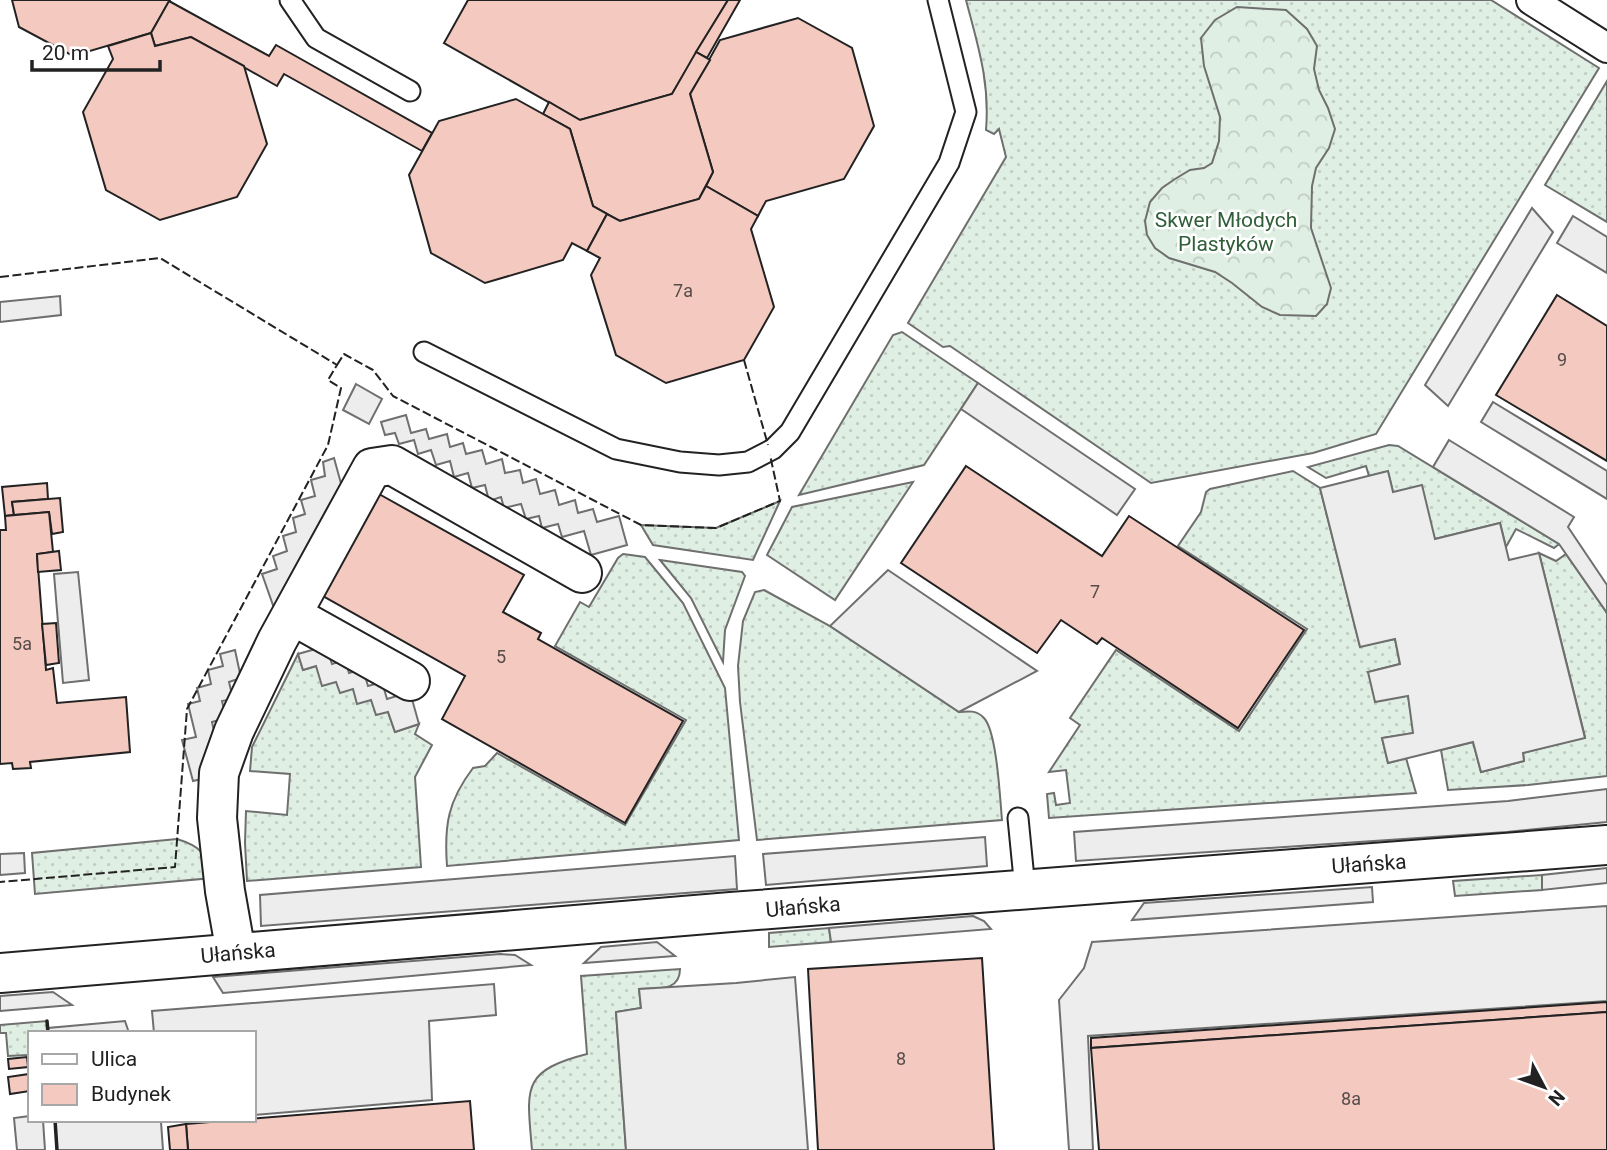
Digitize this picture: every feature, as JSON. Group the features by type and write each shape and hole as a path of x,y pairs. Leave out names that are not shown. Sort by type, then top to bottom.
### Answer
{"street":[{"path":"1531,0 1607,48"},
{"path":"236,953 225,891 217,818 219,774 234,731 292,615 372,468 392,465 582,573"},
{"path":"292,615 410,681"},
{"name":"Ułańska","path":"0,972 1607,845"}],"lane":[{"path":"290,0 316,38 410,91"},
{"path":"424,352 616,449 680,462 719,465 748,462 773,449 790,432 949,163 966,112 938,0"},
{"path":"1018,818 1025,889"}],"green space":[{"name":"Skwer Młodych Plastyków","path":"966,0 1491,0 1599,68 1376,434 1313,453 1151,483 950,346 943,347 908,323 1006,157 999,129 994,134 986,130 985,80"},
{"path":"1237,7 1286,10 1307,29 1317,46 1314,69 1319,90 1335,129 1329,148 1316,168 1312,186 1311,228 1331,288 1327,304 1316,316 1280,315 1262,307 1215,272 1169,258 1155,248 1147,235 1145,221 1150,202 1162,188 1190,170 1204,168 1212,163 1219,141 1220,117 1204,66 1201,38 1215,20"},
{"path":"1607,81 1607,222 1545,185"},
{"path":"902,332 978,383 924,465 799,495 893,335"},
{"path":"1389,445 1398,446 1559,544 1554,548 1516,529 1506,547 1500,523 1435,539 1393,492 1388,472 1369,476 1366,466 1326,478 1308,467"},
{"path":"1293,471 1320,488 1360,646 1395,639 1400,664 1368,672 1408,695 1414,733 1382,738 1388,763 1406,758 1416,793 1049,818 1047,794 1054,793 1056,805 1070,803 1066,770 1049,772 1080,725 1070,718 1116,650 1239,731 1307,629 1178,546 1201,512 1206,492 1210,489"},
{"path":"913,482 835,600 767,555 792,507"},
{"path":"780,501 753,560 653,545 641,525 716,528"},
{"path":"1539,553 1556,561 1566,554 1607,613 1607,776 1448,790 1441,750 1473,742 1481,772 1524,761 1523,753 1585,737"},
{"path":"623,554 645,557 683,603 725,688 739,840 447,866 447,826 458,791 473,768 485,766 497,753 625,825 686,720 555,646 580,602 589,607"},
{"path":"660,560 742,572 745,576 725,630 723,662 691,598"},
{"path":"764,590 830,626 959,712 969,711 981,715 988,726 995,751 1002,820 757,840 738,666 743,621 755,592"},
{"path":"298,654 303,670 316,666 336,682 353,689 388,712 395,732 419,724 415,734 432,745 415,777 421,867 247,881 246,811 287,815 290,774 250,771 252,747"},
{"path":"177,839 201,852 212,878 35,894 32,853"},
{"path":"1542,875 1542,890 1455,896 1453,881"},
{"path":"829,928 831,942 769,947 769,933"},
{"path":"680,969 676,982 672,985 639,989 641,1008 616,1012 626,1150 532,1150 529,1112 533,1086 539,1076 549,1068 587,1054 581,976"},
{"path":"47,1021 48,1031 28,1031 28,1055 8,1056 6,1033 0,1033 0,1025"}],"shaded area":[{"path":"1532,208 1553,232 1448,406 1425,385"},
{"path":"1573,216 1607,237 1607,273 1557,243"},
{"path":"60,296 61,315 0,322 0,302"},
{"path":"978,383 1135,489 1117,515 961,409"},
{"path":"356,384 382,399 369,424 343,410"},
{"path":"1493,402 1607,471 1607,499 1481,422"},
{"path":"406,415 411,433 426,429 429,439 447,434 450,447 463,443 466,454 482,450 486,464 502,459 505,473 520,470 523,483 536,479 540,494 555,490 559,505 575,500 578,513 593,509 597,522 619,516 627,545 591,555 584,531 562,537 558,524 542,528 539,516 526,519 521,504 504,508 501,497 489,501 485,485 472,488 468,473 454,477 450,461 436,465 431,450 418,454 414,440 399,444 395,433 385,435 381,422"},
{"path":"1449,440 1574,517 1568,527 1607,585 1607,613 1559,544 1433,467"},
{"path":"334,458 342,487 274,608 262,574 277,569 273,556 287,551 283,536 296,532 293,518 305,514 301,500 315,496 311,480 325,476 323,462"},
{"path":"1388,471 1393,492 1422,485 1435,539 1500,523 1509,560 1539,553 1585,738 1523,753 1524,761 1481,772 1473,742 1388,763 1382,738 1413,733 1408,696 1375,702 1368,672 1400,664 1395,639 1360,647 1320,488"},
{"path":"888,570 1037,671 959,712 830,626"},
{"path":"78,572 89,680 63,683 54,574"},
{"path":"326,646 332,664 345,660 349,673 363,669 368,686 382,682 387,699 410,692 419,724 395,732 388,712 376,715 371,700 357,704 353,689 340,693 336,682 322,686 316,666 303,670 298,654"},
{"path":"235,650 241,678 229,682 233,699 222,701 226,718 212,722 215,736 207,749 214,776 193,781 182,740 196,737 188,704 200,701 197,688 211,684 208,670 223,666 220,654"},
{"path":"1607,789 1607,822 1507,832 1076,861 1074,832 1508,801"},
{"path":"985,837 987,866 766,885 763,854"},
{"path":"24,853 25,873 0,875 0,854"},
{"path":"735,856 737,889 261,926 260,895"},
{"path":"1607,868 1607,883 1542,890 1542,875"},
{"path":"1372,887 1373,902 1132,920 1144,903"},
{"path":"1607,906 1607,1001 1088,1036 1093,1150 1069,1150 1059,1000 1084,968 1092,942"},
{"path":"973,916 984,921 991,929 831,942 829,928"},
{"path":"657,942 675,956 584,963 601,947"},
{"path":"515,955 531,965 223,993 213,977"},
{"path":"795,977 808,1150 626,1150 616,1012 641,1008 639,989"},
{"path":"494,984 496,1015 429,1021 432,1100 256,1115 256,1031 154,1031 152,1011"},
{"path":"53,992 72,1005 0,1011 0,996"},
{"path":"125,1021 128,1031 48,1031 48,1028"},
{"path":"28,1116 28,1122 43,1122 45,1150 17,1150 14,1118"},
{"path":"55,1122 161,1122 163,1150 57,1150"}],"building":[{"path":"12,0 170,0 151,33 73,56 19,27"},
{"path":"468,0 728,0 672,94 580,120 444,43"},
{"path":"728,0 740,0 707,58 696,52"},
{"path":"169,1 269,56 276,45 432,133 422,151 284,74 277,86 191,37 155,46 151,33"},
{"path":"798,18 852,48 874,126 844,179 766,201 758,216 706,186 713,172 690,94 720,40"},
{"path":"151,33 155,46 191,37 244,66 267,144 237,197 160,220 106,190 83,112 113,59 108,46"},
{"path":"696,52 710,60 690,94 713,172 699,199 620,221 593,206 570,129 543,114 549,102 580,120 672,94"},
{"path":"516,99 570,129 593,206 607,214 587,251 572,243 563,260 485,283 431,253 409,175 439,121"},
{"path":"706,186 758,216 751,229 774,307 744,360 666,383 616,355 591,275 600,258 587,251 607,214 620,221 699,199"},
{"path":"1557,295 1607,326 1607,461 1496,395"},
{"path":"966,466 1102,556 1129,516 1304,630 1238,728 1102,638 1097,644 1061,620 1037,653 901,563"},
{"path":"47,483 48,499 12,502 14,515 5,516 2,487"},
{"path":"379,494 524,575 503,612 541,633 538,639 683,721 625,823 442,719 465,676 323,596"},
{"path":"60,498 63,532 52,534 49,512 14,515 12,502"},
{"path":"49,512 53,552 37,554 46,670 53,668 57,703 126,697 130,752 30,762 31,768 13,769 12,763 0,764 0,530 6,530 5,516"},
{"path":"59,551 61,570 38,572 37,554"},
{"path":"56,623 59,663 46,665 42,624"},
{"path":"982,958 994,1150 818,1150 808,969"},
{"path":"1607,1002 1607,1012 1091,1048 1091,1038"},
{"path":"1607,1012 1607,1150 1099,1150 1091,1048"},
{"path":"27,1057 28,1067 9,1069 8,1059"},
{"path":"28,1074 28,1091 10,1094 8,1077"},
{"path":"470,1101 474,1150 188,1150 186,1124 256,1122 256,1118"},
{"path":"186,1124 188,1150 170,1150 168,1127"}],"fence":[{"path":"0,277 160,258 337,365 328,380 341,388 328,445 187,709 175,867 0,882"},
{"path":"337,365 344,354 373,370 393,396 641,525 716,528 780,501 770,455"},
{"path":"744,360 768,445"}],"wall":[{"path":"47,1021 48,1031"},
{"path":"55,1122 57,1150"}]}
